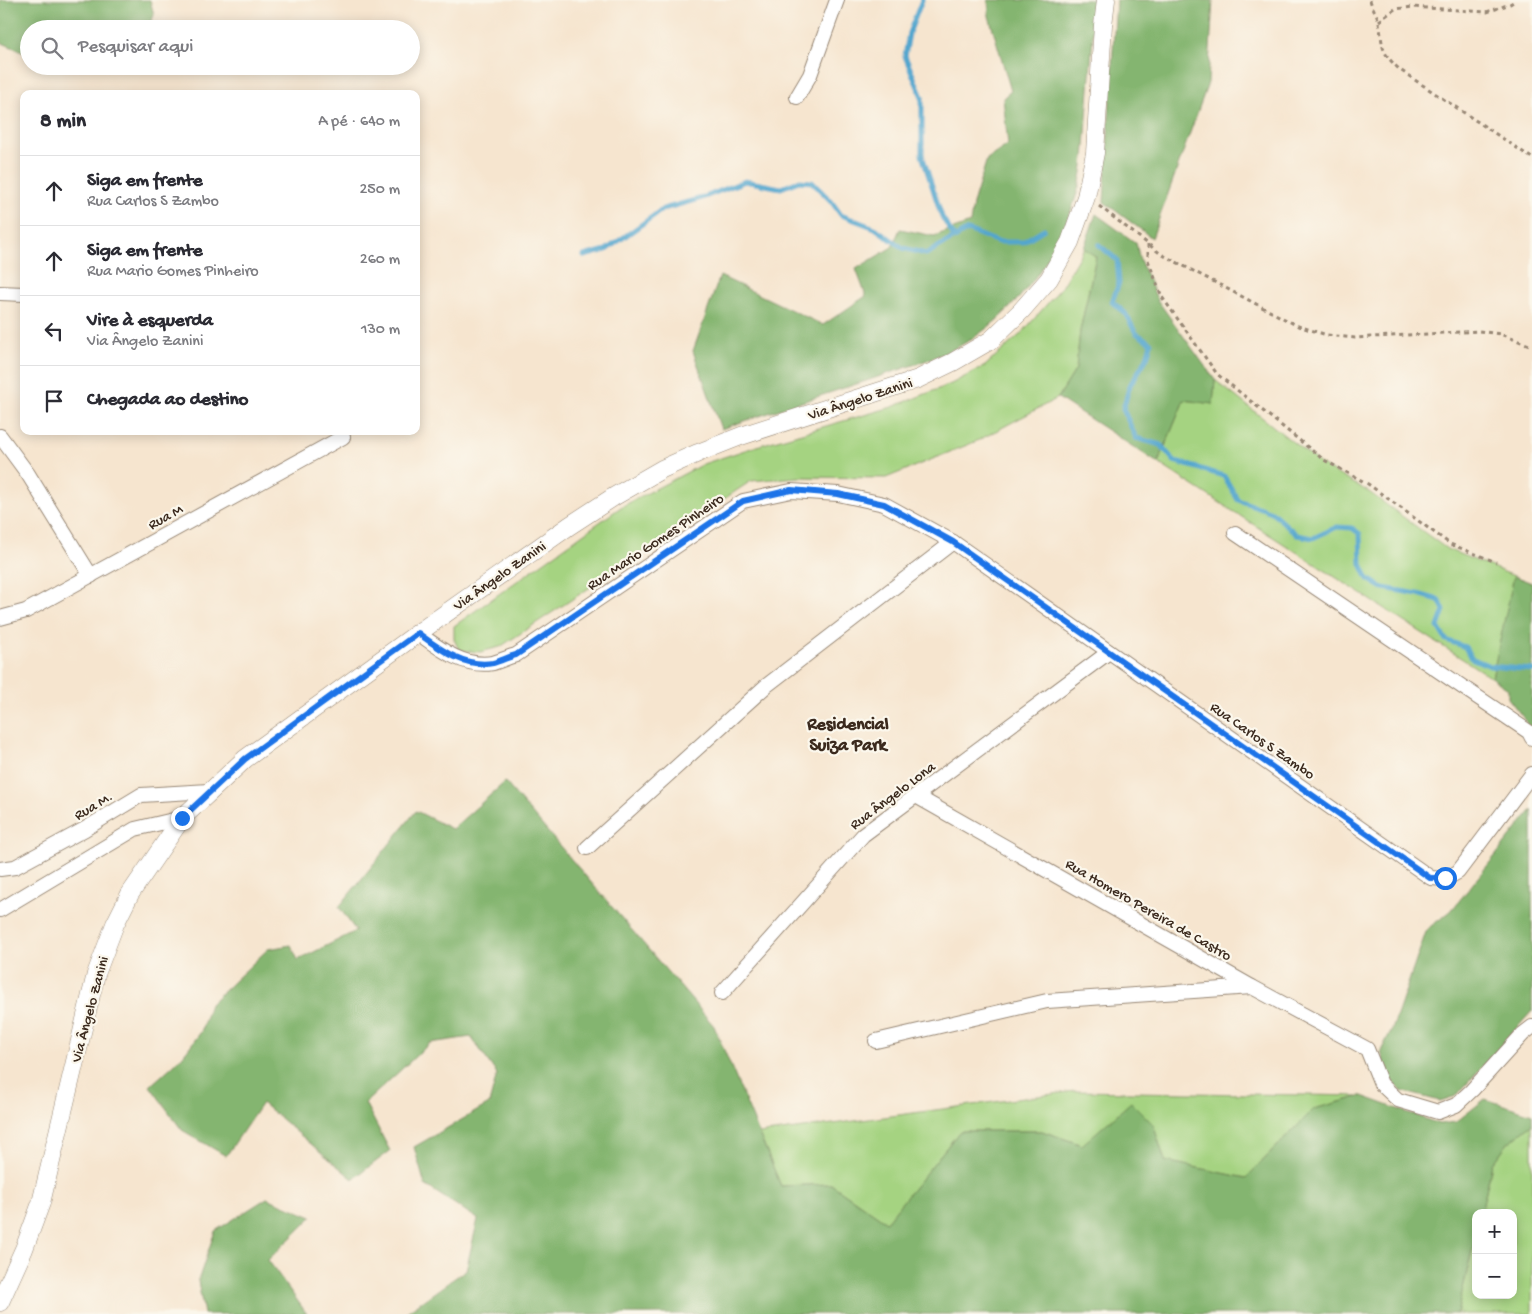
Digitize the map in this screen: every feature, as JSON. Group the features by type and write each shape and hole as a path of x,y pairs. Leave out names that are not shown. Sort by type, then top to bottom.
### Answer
{"street":[{"path":"797,97 810,75 837,0"},
{"name":"Via Ângelo Zanini","path":"0,1302 24,1250 41,1203 96,974 115,924 130,894 182,818 245,759 418,633 569,526 615,496 662,469 741,436 918,379 991,340 1021,311 1049,279 1070,242 1086,196 1095,154 1106,0"},
{"path":"0,293 20,294"},
{"path":"0,436 28,474 91,576"},
{"name":"Rua M","path":"0,618 26,611 343,437"},
{"name":"Rua Mario Gomes Pinheiro","path":"418,633 450,655 475,663 493,663 516,655 743,501 791,490 838,494 884,504 953,542"},
{"path":"1235,534 1529,732 1532,738"},
{"path":"587,848 766,686 953,542"},
{"name":"Rua Carlos S Zambo","path":"953,542 1430,878 1445,878 1458,872 1532,774"},
{"name":"Rua Ângelo Lona","path":"722,993 862,835 1109,652"},
{"name":"Rua M.","path":"0,869 15,867 85,829 141,795 209,791"},
{"name":"Rua Homero Pereira de Castro","path":"916,796 1252,987 1367,1049 1381,1084 1398,1100 1438,1112 1456,1105 1472,1090 1522,1034 1532,1027"},
{"path":"0,910 135,829 182,818"},
{"path":"876,1041 1047,1001 1252,987"}],"path":[{"path":"1370,0 1379,21 1380,41 1386,56 1400,70 1532,158"},
{"path":"1379,21 1395,9 1413,7 1487,12 1516,0"},
{"path":"1086,196 1161,254 1298,326 1327,335 1355,338 1479,331 1500,334 1532,346"},
{"path":"1148,244 1148,260 1162,297 1217,374 1324,460 1368,484 1450,544 1496,562"}],"green space":[{"path":"0,0 150,0 154,15 152,20 20,20 20,50 0,42"},
{"path":"988,0 1098,0 1094,20 1082,174 1070,214 1049,256 1036,276 1006,312 989,327 959,346 910,366 721,429 693,351 720,276 823,325 866,296 856,269 892,247 900,229 934,236 970,223 973,204 987,159 1008,145 1003,98 1011,91 989,16"},
{"path":"1116,0 1213,0 1208,83 1152,238 1104,202"},
{"path":"1096,214 1136,243 1140,260 1158,301 1215,380 1213,404 1184,400 1158,463 1058,398 1076,369 1080,331 1096,257 1084,248"},
{"path":"1084,248 1096,256 1080,331 1076,369 1058,398 977,441 886,478 798,477 751,481 500,647 480,652 459,650 454,639 454,626 621,507 703,464 760,445 892,407 951,384 985,366 1022,333 1060,289"},
{"path":"1215,380 1323,466 1369,492 1447,549 1514,576 1492,678 1158,463 1184,400 1213,404"},
{"path":"1514,576 1532,583 1532,738 1525,720 1508,698 1508,689 1492,678"},
{"path":"505,782 714,1026 781,1186 831,1184 886,1222 960,1131 1042,1131 1082,1145 1131,1102 1153,1124 1165,1161 1246,1178 1314,1109 1362,1096 1439,1124 1456,1122 1485,1099 1532,1114 1532,1124 1508,1143 1492,1164 1482,1209 1472,1209 1472,1251 1457,1314 404,1314 466,1270 478,1219 425,1185 414,1147 489,1104 497,1074 471,1037 430,1043 365,1103 390,1151 353,1179 262,1103 226,1156 182,1130 150,1086 181,1058 201,1032 210,1004 268,949 291,945 298,960 356,931 339,907 416,811 452,829"},
{"path":"1532,810 1532,1011 1456,1096 1440,1101 1401,1091 1387,1077 1381,1051 1393,1027 1427,929 1451,911"},
{"path":"1075,1091 1362,1096 1314,1109 1246,1178 1165,1161 1153,1124 1082,1145 1042,1131 960,1131 886,1222 831,1184 781,1186 759,1134"},
{"path":"1532,1124 1532,1314 1457,1314 1472,1251 1472,1299 1517,1299 1517,1209 1482,1209 1492,1164 1508,1143"},
{"path":"267,1198 312,1217 268,1260 307,1314 204,1314 198,1281 215,1231"}],"waterway":[{"path":"922,0 909,33 905,56 922,97 922,155 942,217 955,238"},
{"path":"584,256 606,250 663,209 702,198 745,181 781,188 799,181 812,182 831,201 841,215 875,228 903,248 926,254 968,230 998,242 1023,242 1044,229"},
{"path":"1099,245 1117,260 1119,283 1112,302 1125,313 1136,333 1151,343 1147,358 1130,385 1123,409 1136,438 1161,445 1174,461 1224,476 1238,500 1272,512 1297,535 1313,538 1337,527 1352,528 1360,534 1361,564 1368,579 1383,588 1439,600 1444,610 1438,627 1446,640 1465,647 1471,658 1490,666 1532,670"}],"district":[{"name":"Residencial Suiza Park","path":"848,733"}],"route":[{"path":"182,818 245,759 418,633 450,655 475,663 493,663 516,655 743,501 791,490 838,494 884,504 920,522 953,542 1430,878 1445,878"}]}
